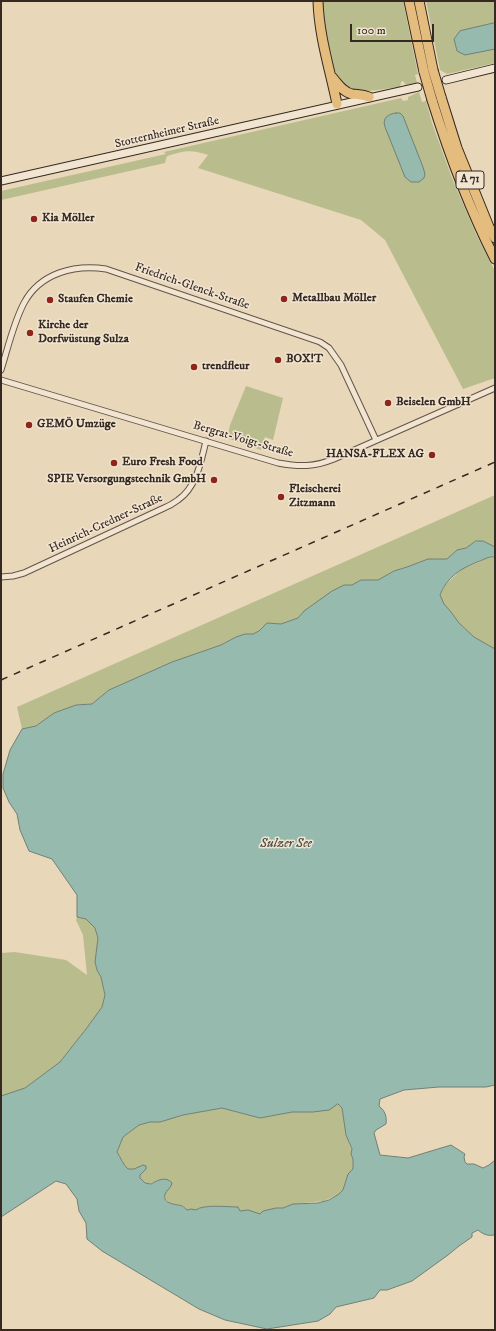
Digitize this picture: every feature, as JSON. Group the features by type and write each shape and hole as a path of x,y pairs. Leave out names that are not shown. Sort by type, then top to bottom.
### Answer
{"highway":[{"path":"318,1 320,24 337,104"},
{"name":"A 71","path":"409,1 453,164 480,230 495,259"},
{"name":"A 71","path":"418,1 429,71"},
{"path":"331,76 350,94 362,94 369,97"},
{"name":"A 71","path":"436,98 495,238"}],"main road":[{"path":"446,80 495,68"},
{"name":"Stotternheimer Straße","path":"1,181 337,104 418,87"}],"street":[{"name":"Friedrich-Glenck-Straße","path":"1,370 24,302 36,287 50,277 64,271 92,267 106,269 320,342 329,348 341,365 376,440"},
{"name":"Bergrat-Voigt-Straße","path":"1,380 206,440 278,463 306,466 321,464 495,388"},
{"name":"Heinrich-Credner-Straße","path":"1,577 14,576 24,573 179,500 188,491 196,478 206,440"}],"green space":[{"path":"323,1 403,1 418,74 415,75 417,83 406,85 403,81 401,82 400,87 365,91 352,91 347,89 341,83 336,74 332,62 324,21"},
{"path":"426,1 495,1 495,63 447,74 440,70"},
{"path":"419,92 422,102 426,101 432,123 452,178 476,234 495,271 495,378 463,389 385,240 361,220 198,168 208,155 187,151 167,156 165,163 1,200 1,191 166,154 164,152 401,98 403,101 408,100 408,97"},
{"path":"246,386 283,398 273,440 265,437 261,450 227,438 230,425"},
{"path":"495,495 495,547 483,541 476,541 466,548 457,550 447,559 428,559 394,571 378,580 361,580 352,586 344,585 304,611 298,618 281,624 267,623 259,631 253,634 245,634 236,637 221,645 172,662 109,690 92,704 76,705 54,713 36,726 22,729 17,707"},
{"path":"495,557 495,649 474,637 459,623 444,605 440,595 446,584 463,568 485,558"},
{"path":"77,917 86,919 95,928 98,938 95,962 101,977 105,995 102,1007 60,1062 25,1088 1,1096 1,953 15,952 66,960 87,975 83,935 76,920"},
{"path":"338,1104 342,1108 346,1135 352,1151 353,1169 348,1174 343,1190 339,1194 324,1201 293,1204 260,1214 248,1210 240,1211 208,1206 196,1210 187,1210 183,1206 171,1204 167,1201 158,1180 145,1183 141,1180 140,1175 146,1169 128,1169 117,1152 123,1137 139,1125 150,1122 160,1122 183,1115 222,1108 260,1118 292,1112 313,1112"}],"water":[{"path":"495,23 495,49 465,55 457,51 454,39 460,31"},
{"path":"400,113 403,116 423,167 425,174 424,178 419,182 411,182 405,177 384,124 386,117 390,114"},
{"name":"Sulzer See","path":"476,541 483,541 495,547 495,557 486,558 455,574 446,583 440,595 444,604 459,623 474,637 495,649 495,1085 486,1087 439,1087 404,1090 380,1099 379,1106 385,1114 386,1124 374,1133 380,1155 408,1158 451,1145 465,1154 465,1162 467,1164 474,1164 483,1168 495,1160 495,1235 486,1235 478,1230 472,1233 472,1237 412,1281 387,1290 380,1290 374,1298 336,1307 330,1314 318,1321 267,1329 225,1320 199,1309 102,1251 87,1239 86,1223 79,1211 77,1199 66,1184 56,1181 1,1217 1,1096 25,1088 60,1062 102,1007 105,995 101,977 95,962 98,938 95,928 86,919 77,917 77,895 52,859 29,851 20,830 17,814 9,802 3,788 3,774 10,750 22,729 36,726 54,713 76,705 92,704 109,690 172,662 221,645 236,637 245,634 253,634 259,631 267,623 281,624 298,618 304,611 332,591 344,585 352,585 361,580 378,580 394,571 428,559 447,559 457,550 466,548","holes":["338,1104 342,1108 346,1135 352,1149 351,1154 353,1159 353,1169 348,1174 343,1190 339,1194 329,1200 318,1203 293,1204 283,1208 263,1211 260,1214 248,1210 240,1211 238,1207 222,1206 210,1206 196,1210 187,1210 182,1206 170,1203 166,1200 165,1194 172,1183 170,1181 162,1179 151,1184 145,1183 140,1178 140,1175 146,1169 146,1166 143,1165 134,1169 128,1169 117,1152 123,1137 139,1125 150,1122 160,1122 183,1115 222,1108 260,1118 292,1112 329,1110"]}],"railway":[{"path":"1,680 495,462"}],"place":[{"name":"Kia Möller","path":"34,219"},
{"name":"Metallbau Möller","path":"284,299"},
{"name":"Staufen Chemie","path":"50,300"},
{"name":"Kirche der Dorfwüstung Sulza","path":"30,333"},
{"name":"BOX!T","path":"278,360"},
{"name":"trendfleur","path":"194,367"},
{"name":"Beiselen GmbH","path":"388,403"},
{"name":"GEMÖ Umzüge","path":"29,425"},
{"name":"HANSA-FLEX AG","path":"432,455"},
{"name":"Euro Fresh Food","path":"114,463"},
{"name":"SPIE Versorgungstechnik GmbH","path":"214,480"},
{"name":"Fleischerei Zitzmann","path":"281,497"}]}
